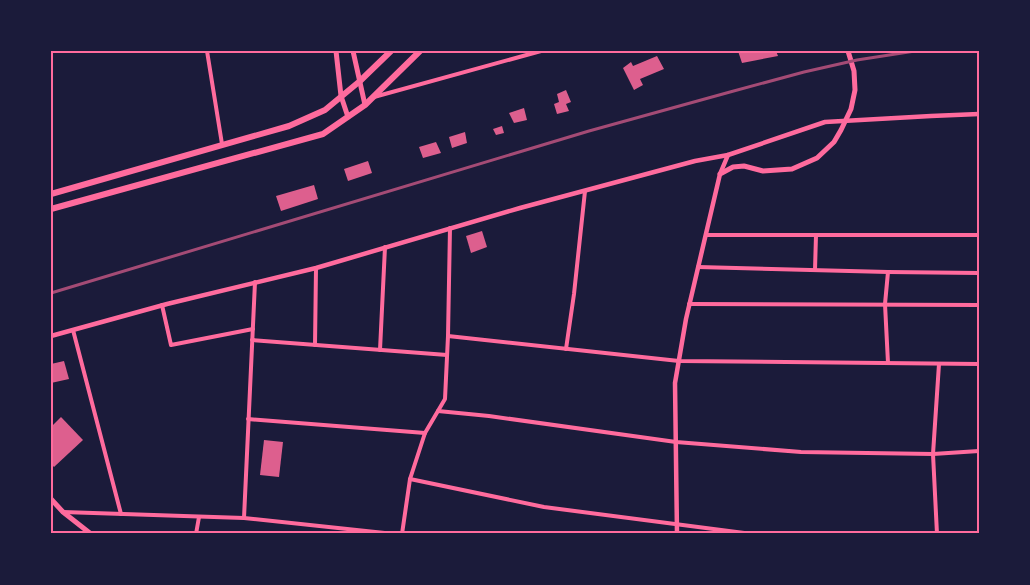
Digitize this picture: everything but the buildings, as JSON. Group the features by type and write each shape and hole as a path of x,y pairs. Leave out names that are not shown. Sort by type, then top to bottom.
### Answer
{"highway":[{"path":"51,194 289,126 325,110 392,51"},
{"path":"51,209 323,134 365,105 420,51"}],"main road":[{"path":"336,51 341,96 348,117"},
{"path":"353,51 365,105"},
{"path":"720,174 733,167 744,166 763,171 792,169 817,158 834,142 851,109 855,90 854,71 848,51"},
{"path":"51,500 91,534"}],"street":[{"path":"207,51 222,145"},
{"path":"373,97 541,51"},
{"path":"51,336 162,305 316,268 520,208 695,161 728,155 825,122 979,114"},
{"path":"677,534 675,383 689,304 720,174 728,155"},
{"path":"566,349 585,191"},
{"path":"402,534 410,479 425,433 445,399 450,228"},
{"path":"706,235 979,235"},
{"path":"815,270 816,235"},
{"path":"380,350 385,247"},
{"path":"698,267 979,273"},
{"path":"315,345 316,268"},
{"path":"888,272 885,304 888,363"},
{"path":"243,518 255,282"},
{"path":"689,304 979,305"},
{"path":"162,305 171,345 253,329"},
{"path":"73,330 121,514"},
{"path":"448,336 679,361 979,364"},
{"path":"252,340 447,355"},
{"path":"937,534 933,454 939,364"},
{"path":"438,411 676,442 801,452 933,454 979,451"},
{"path":"249,419 425,433"},
{"path":"410,479 544,507 752,534"},
{"path":"63,512 243,518 394,534"},
{"path":"196,534 199,518"},
{"path":"338,528 338,534"}],"railway":[{"path":"51,293 589,131 804,72 857,60 915,51"}]}
